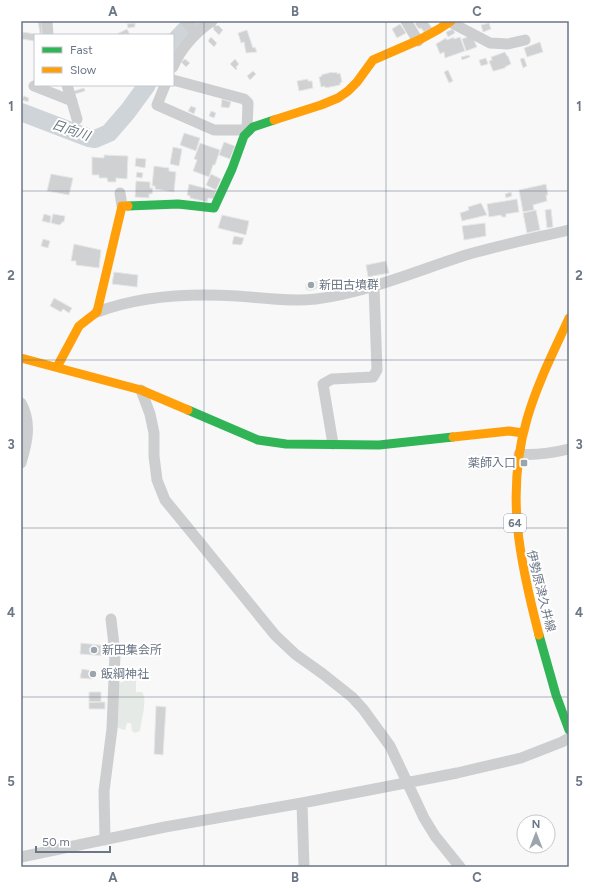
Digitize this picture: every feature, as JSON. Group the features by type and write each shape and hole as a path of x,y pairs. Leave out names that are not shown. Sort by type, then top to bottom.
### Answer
{"street":[{"path":"47,21 48,34"},
{"path":"186,21 195,33"},
{"path":"174,64 177,56 195,33 212,21"},
{"path":"406,21 418,41"},
{"path":"122,206 178,204 214,208 232,169 244,136 248,130 336,99 350,90 358,81 369,63 376,58 399,50 427,37 450,22 490,43 508,44 525,40"},
{"path":"174,80 244,99 248,103 248,130"},
{"path":"34,86 72,101"},
{"path":"67,86 77,119"},
{"path":"166,86 157,105 214,130 248,130"},
{"path":"97,312 122,206 120,193"},
{"path":"57,368 79,326 87,318 112,306 159,297 189,294 302,300 318,298 374,286 399,279 467,255 569,230"},
{"path":"333,444 323,384 332,379 373,378 377,370 374,286"},
{"name":"伊勢原津久井線","path":"569,318 535,395 523,433 515,487 515,511 519,558 555,692 569,730"},
{"path":"21,358 141,390 258,440 286,444 379,445 509,431 523,433"},
{"path":"141,390 150,414 154,433 154,456 157,480 165,500 275,636 295,654 352,697 363,709 390,746 424,818 435,836 460,867"},
{"path":"21,403 28,423 27,442 21,463"},
{"path":"519,454 530,456 569,449"},
{"path":"105,840 104,792 112,729 114,654 111,619"},
{"path":"21,857 165,828 408,784 521,758 569,738"},
{"path":"302,803 304,867"}],"shaded area":[{"path":"316,281 321,282 322,287 311,291 306,290 306,283"},
{"path":"127,680 136,681 136,692 142,692 144,695 144,710 140,731 135,733 132,731 131,723 127,723 125,730 115,727 117,684"}],"building":[{"path":"38,21 42,21 42,34 40,34"},
{"path":"418,21 427,21 432,28 424,32 415,24"},
{"path":"135,23 135,27 128,28 127,24"},
{"path":"489,23 491,29 483,32 481,25"},
{"path":"400,24 406,33 397,38 392,29"},
{"path":"215,25 218,25 223,30 219,35 213,29"},
{"path":"127,29 130,34 117,34"},
{"path":"453,29 455,33 448,37 446,32"},
{"path":"247,30 253,48 255,47 257,52 246,53 244,42 241,43 238,33"},
{"path":"23,32 35,34 34,41 22,39"},
{"path":"470,36 473,38 477,47 466,51 462,39"},
{"path":"211,37 217,43 214,47 208,41"},
{"path":"454,37 454,39 460,37 465,51 445,58 444,52 440,54 436,44 446,38 447,40"},
{"path":"540,42 543,52 527,57 524,48"},
{"path":"505,52 511,64 505,68 493,71 489,61 492,60 491,57"},
{"path":"469,55 470,57 462,60 461,57"},
{"path":"486,58 488,64 481,66 479,60"},
{"path":"524,58 527,66 523,68 520,59"},
{"path":"185,59 190,63 186,67 181,62"},
{"path":"235,59 239,64 236,67 236,70 230,64"},
{"path":"448,70 453,81 449,83 444,72"},
{"path":"253,71 256,74 250,80 247,76"},
{"path":"332,72 337,72 337,74 340,73 342,82 340,85 325,88 325,86 321,87 319,77"},
{"path":"308,79 308,81 312,81 313,88 299,91 297,81"},
{"path":"84,88 85,91 75,94 74,91"},
{"path":"24,96 29,98 28,102 22,100"},
{"path":"222,99 231,102 229,108 221,107"},
{"path":"191,106 196,108 194,114 188,111"},
{"path":"211,111 216,113 214,118 209,116"},
{"path":"184,133 200,138 196,151 180,145"},
{"path":"224,142 235,146 230,159 219,155"},
{"path":"200,143 220,150 209,177 193,171 197,160 194,159"},
{"path":"173,147 182,149 179,166 170,164"},
{"path":"104,155 128,156 127,179 116,178 116,182 108,182 107,178 99,178 99,175 92,175 92,157 104,158"},
{"path":"136,158 146,159 145,168 135,166"},
{"path":"154,166 169,168 169,171 176,172 174,192 155,189 155,186 152,186"},
{"path":"137,172 143,173 142,178 136,177"},
{"path":"51,174 73,178 69,195 47,191"},
{"path":"211,174 221,179 216,190 206,185"},
{"path":"136,181 150,182 150,188 153,188 152,194 149,194 149,198 135,197"},
{"path":"189,184 216,191 214,199 208,198 207,202 190,198 190,196 187,195"},
{"path":"546,184 548,195 546,195 547,201 533,205 534,210 523,212 519,190"},
{"path":"511,192 512,196 506,198 505,194"},
{"path":"517,199 519,212 506,214 506,217 502,217 501,215 489,217 487,204"},
{"path":"481,203 487,215 462,221 460,213 469,210 468,207"},
{"path":"551,209 553,227 547,228 545,210"},
{"path":"536,210 540,230 527,233 523,213"},
{"path":"44,214 51,216 50,223 42,221"},
{"path":"53,214 65,216 64,222 59,225 51,223"},
{"path":"222,215 249,221 246,235 218,228"},
{"path":"485,223 486,236 464,240 462,226"},
{"path":"234,236 244,238 242,244 232,244"},
{"path":"43,239 50,241 48,248 41,246"},
{"path":"74,244 101,250 99,268 76,265 76,261 71,261"},
{"path":"386,261 389,273 368,277 366,265"},
{"path":"114,272 138,275 137,287 112,284"},
{"path":"54,298 72,308 69,313 63,309 61,312 50,306"},
{"name":"新田集会所","path":"81,643 108,646 106,656 80,654"},
{"path":"82,669 93,671 92,679 80,678"},
{"path":"89,692 101,692 101,702 89,702"},
{"path":"89,702 105,702 105,709 89,709"},
{"path":"156,706 166,707 163,755 154,754"}],"waterway":[{"name":"日向川","path":"174,42 194,21"},
{"name":"日向川","path":"21,112 95,139 109,133 128,111 146,86"}],"traffic: fast":[{"path":"128,206 178,204 214,208 232,169 244,136 253,127 274,120"},
{"path":"188,410 258,440 286,444 379,445 453,437"},
{"path":"539,635 556,695 569,730"}],"traffic: slow":[{"path":"274,120 338,98 357,82 373,60 419,40 451,21"},
{"path":"57,367 79,326 97,312 122,206 128,206"},
{"path":"539,635 521,554 516,501 517,474 520,447 531,406 546,368 569,318"},
{"path":"21,358 141,390 188,410"},
{"path":"453,437 509,431 523,433"}],"place":[{"name":"新田古墳群","path":"311,285"},
{"name":"薬師入口","path":"524,463"},
{"name":"新田集会所","path":"94,650"},
{"name":"飯綱神社","path":"93,674"}]}
